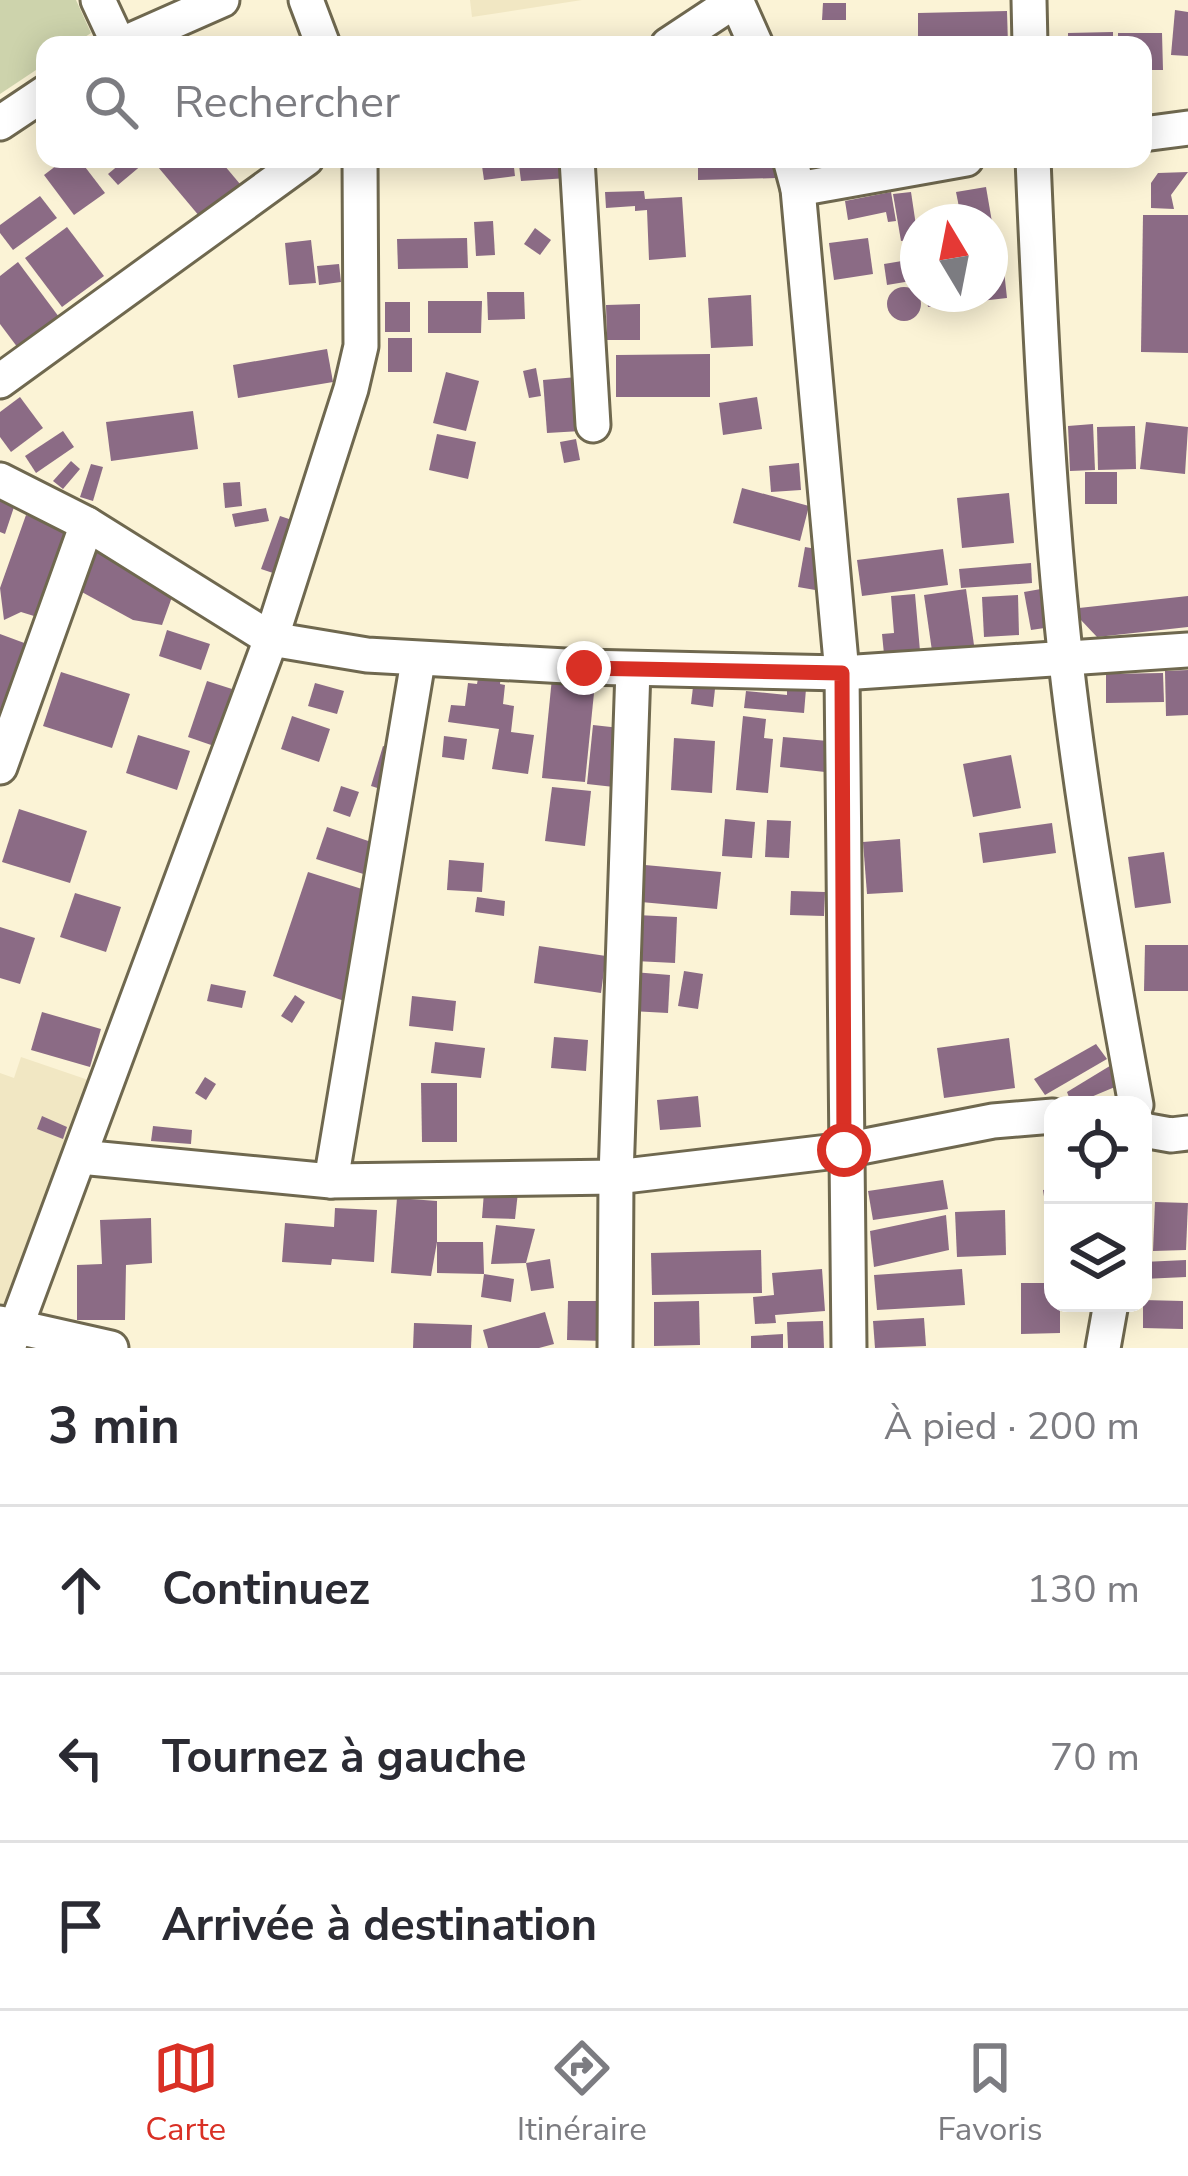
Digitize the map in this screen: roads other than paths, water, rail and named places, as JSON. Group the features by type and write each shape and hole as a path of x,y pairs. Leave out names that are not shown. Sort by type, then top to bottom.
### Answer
{"street":[{"path":"98,0 116,36"},
{"path":"140,36 222,0"},
{"path":"306,0 320,36"},
{"path":"682,36 736,0 752,36"},
{"path":"1028,0 1030,36"},
{"path":"0,123 36,99"},
{"path":"1152,133 1188,128"},
{"path":"0,381 294,168"},
{"path":"111,1348 9,1333 80,1157 271,638 361,346 360,168"},
{"path":"578,168 593,425"},
{"path":"849,1348 842,673 794,174 863,168"},
{"path":"1033,168 1066,659 1091,857 1134,1096"},
{"path":"0,480 87,524 271,638 418,661 842,673 1188,650"},
{"path":"0,767 87,524"},
{"path":"331,1180 418,661"},
{"path":"615,1348 633,669"},
{"path":"80,1157 331,1180 616,1177 844,1150 993,1121 1044,1117"},
{"path":"1152,1132 1188,1133"},
{"path":"1103,1348 1109,1312"}]}
